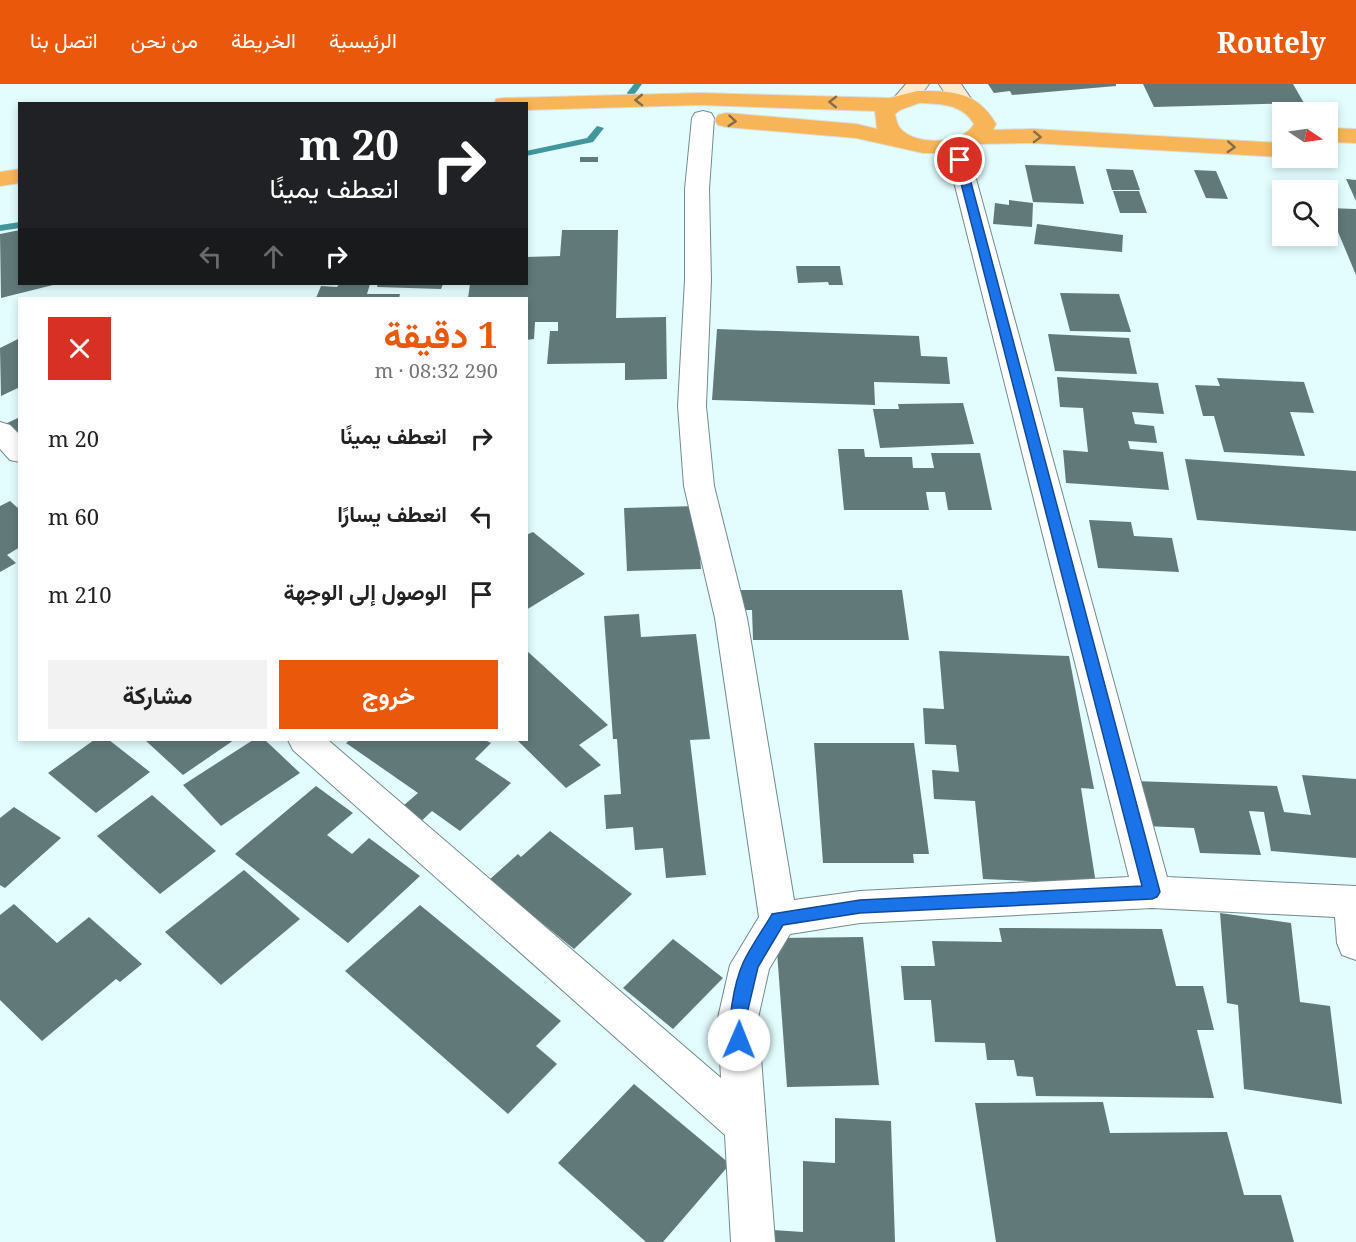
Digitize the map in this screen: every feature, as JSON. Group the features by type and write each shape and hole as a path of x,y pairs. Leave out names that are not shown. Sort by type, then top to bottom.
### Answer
{"highway":[{"path":"904,96 884,113 883,123 891,133 904,141"},
{"path":"528,103 933,97 972,109 1272,131"},
{"path":"967,142 984,130 985,122 972,109"},
{"path":"528,121 703,118 856,131 938,147 1032,136 1272,149"},
{"path":"1338,135 1356,136"},
{"path":"1338,153 1356,154"},
{"path":"0,179 18,176"}],"street":[{"path":"950,84 972,109"},
{"path":"703,118 697,189 698,280 692,406 699,486 731,618 778,919 750,965 738,1018 753,1242"},
{"path":"967,142 1152,892"},
{"path":"0,431 18,451"},
{"path":"305,741 745,1126"},
{"path":"778,919 860,907 1152,892 1355,902 1356,943"}],"building":[{"path":"988,84 1116,84 1116,86 1012,95 1010,91 994,93"},
{"path":"1143,84 1293,84 1303,102 1272,102 1272,104 1154,107"},
{"path":"580,157 598,157 598,162 580,162"},
{"path":"1025,165 1075,166 1084,204 1033,202"},
{"path":"1106,169 1133,170 1140,190 1112,190"},
{"path":"1194,170 1216,171 1228,199 1206,198"},
{"path":"1346,179 1356,180 1356,201"},
{"path":"1113,191 1139,191 1147,213 1120,213"},
{"path":"1009,200 1033,203 1032,227 993,224 995,203 1009,205"},
{"path":"1338,208 1356,209 1356,275 1338,232"},
{"path":"1037,224 1123,235 1122,252 1034,244"},
{"path":"18,230 18,285 53,285 1,298 0,234"},
{"path":"562,230 618,230 616,318 666,317 667,379 625,380 625,363 547,364 550,331 558,331 558,322 535,322 534,339 528,340 528,297 468,297 470,285 528,285 528,257 560,256"},
{"path":"796,266 840,266 843,285 829,285 828,282 798,283"},
{"path":"338,285 370,285 367,294 400,294 399,297 316,297 321,286 337,287"},
{"path":"378,285 443,285 441,289 377,287"},
{"path":"1060,293 1119,294 1131,332 1070,331"},
{"path":"717,329 919,336 921,356 947,357 950,384 874,382 875,405 712,400"},
{"path":"1048,334 1129,338 1137,374 1055,371"},
{"path":"18,339 18,388 1,396 0,348"},
{"path":"1057,377 1158,383 1164,414 1132,412 1135,424 1154,426 1157,443 1128,441 1130,449 1163,452 1169,490 1066,483 1063,450 1088,452 1083,408 1060,407"},
{"path":"1217,378 1304,382 1314,413 1290,412 1305,456 1224,452 1214,416 1203,416 1195,385 1220,386"},
{"path":"963,403 974,444 880,448 873,409 899,409 898,404"},
{"path":"18,418 18,434 5,424"},
{"path":"838,449 864,449 865,457 912,457 913,468 934,468 931,453 980,453 992,510 948,510 945,492 926,492 929,510 844,510"},
{"path":"1185,459 1356,471 1356,531 1197,520"},
{"path":"10,501 18,508 18,548 7,555 16,563 0,572 0,506"},
{"path":"696,506 701,569 627,571 624,508"},
{"path":"1089,520 1131,522 1134,536 1172,538 1179,572 1098,568"},
{"path":"533,532 585,574 528,609 528,534"},
{"path":"739,590 902,590 909,640 753,640 752,610 740,610"},
{"path":"639,614 641,637 696,634 710,739 690,740 706,875 666,878 663,848 635,850 633,827 606,829 604,795 621,794 617,739 613,739 604,616"},
{"path":"939,651 1069,656 1094,789 1081,788 1096,884 983,879 975,801 934,799 932,770 959,772 956,745 925,744 923,708 944,709"},
{"path":"528,652 608,725 579,745 601,765 566,788 518,741 528,741"},
{"path":"93,741 110,741 150,772 96,813 48,773"},
{"path":"146,741 233,741 183,775"},
{"path":"251,741 266,741 300,773 221,826 183,785"},
{"path":"349,741 487,741 491,743 475,759 511,783 460,831 432,811 416,826 396,812 418,793 346,743"},
{"path":"814,743 914,743 929,854 913,854 914,863 823,863"},
{"path":"1302,775 1356,779 1356,858 1271,851 1264,812 1249,811 1261,855 1200,853 1194,828 1144,826 1134,781 1277,786 1284,812 1311,815"},
{"path":"316,786 353,813 327,835 352,854 369,838 420,876 348,943 235,854"},
{"path":"152,795 216,851 160,894 97,836"},
{"path":"14,807 61,838 5,888 0,885 0,818"},
{"path":"550,831 632,894 574,949 489,880 518,854 521,857"},
{"path":"244,870 300,919 221,985 165,932"},
{"path":"14,904 57,943 89,917 142,964 120,982 116,979 42,1041 0,1000 0,915"},
{"path":"420,905 561,1021 536,1046 557,1064 508,1114 345,971"},
{"path":"1220,913 1291,923 1300,1002 1330,1006 1342,1104 1244,1089 1238,1005 1227,1003"},
{"path":"999,928 1162,929 1176,986 1203,986 1214,1030 1197,1030 1214,1098 1036,1096 1033,1077 1017,1076 1014,1060 987,1060 985,1043 935,1042 931,1000 904,1000 901,966 935,966 932,941 1002,942"},
{"path":"863,937 879,1085 787,1087 776,938"},
{"path":"673,939 723,978 673,1029 623,988"},
{"path":"634,1084 730,1164 663,1242 646,1242 558,1163"},
{"path":"1103,1102 1110,1133 1227,1132 1244,1195 1281,1195 1294,1242 996,1242 975,1103"},
{"path":"835,1118 891,1121 895,1242 773,1242 773,1230 803,1232 803,1161 835,1163"}],"waterway":[{"path":"631,93 638,84"},
{"path":"614,112 617,108"},
{"path":"528,154 590,140 600,128"},
{"path":"0,228 18,225"}],"route":[{"path":"739,1040 738,1018 750,965 778,919 860,907 1152,892 960,160"}]}
